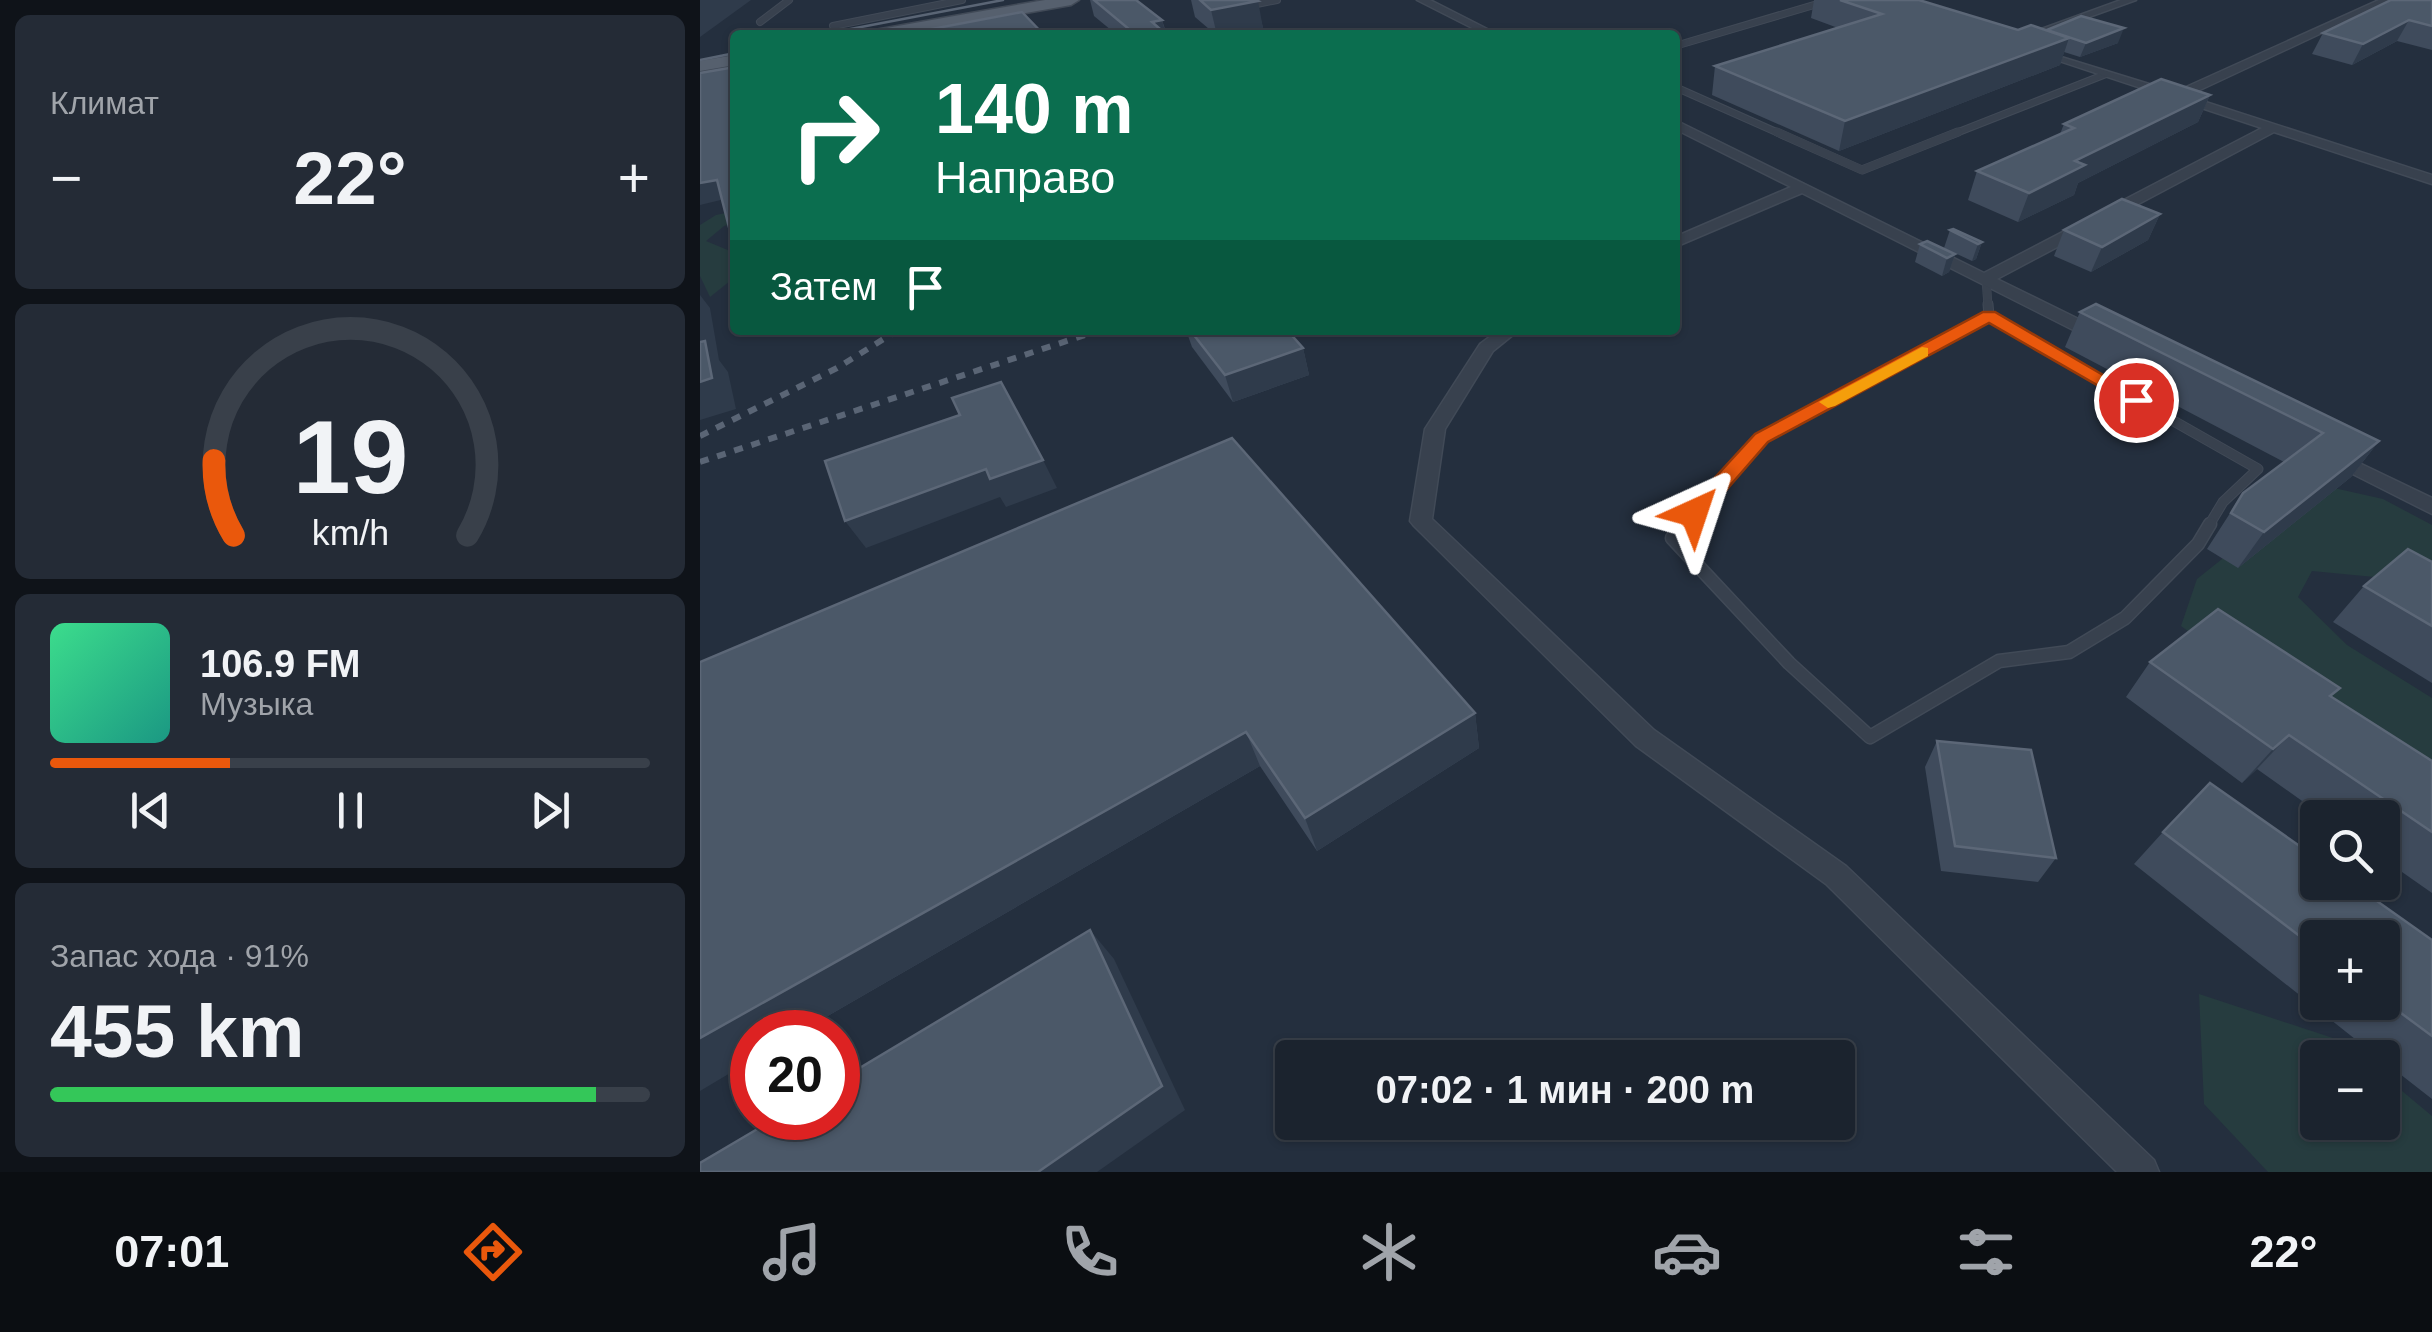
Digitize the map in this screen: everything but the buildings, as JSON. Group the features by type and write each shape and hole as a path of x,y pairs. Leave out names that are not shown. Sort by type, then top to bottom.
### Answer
{"main road":[{"path":"903,30 1071,0"},
{"path":"700,66 730,61"}],"street":[{"path":"1422,0 1484,30"},
{"path":"2131,0 2010,42 2432,180"},
{"path":"2176,96 2387,0"},
{"path":"1680,126 2123,348"},
{"path":"1986,278 2273,128"},
{"path":"1680,240 1804,187"},
{"path":"1503,335 1486,348 1435,429 1421,521 1645,738 1836,875 2142,1172"},
{"path":"2312,445 2432,507"}],"lane":[{"path":"760,22 789,0"},
{"path":"833,26 962,0"},
{"path":"1252,5 1277,0"},
{"path":"1680,45 1831,0"},
{"path":"1680,89 1862,170 2106,74"},
{"path":"1986,278 1989,316"},
{"path":"1989,316 2258,470 2223,502 2198,544 2126,618 2069,652 1999,661 1870,738 1789,663 1672,538 1762,438 1989,316"}],"green space":[{"path":"730,212 730,224 706,241 730,251 730,281 710,297 700,276 700,225"},
{"path":"2334,488 2383,499 2432,525 2432,602 2385,578 2312,571 2298,597 2347,645 2432,698 2432,787 2264,686 2181,626 2197,579 2276,516"},
{"path":"2199,994 2339,1040 2300,1040 2300,1140 2400,1140 2400,1089 2432,1116 2432,1172 2268,1172 2204,1104"}],"tram line":[{"path":"845,30 1003,0"},
{"path":"700,60 730,54"}],"railway":[{"path":"700,436 837,368 890,335"},
{"path":"700,462 1085,335"}],"slow traffic":[{"path":"1828,402 1922,352"}],"route":[{"path":"1694,513 1762,438 1989,316 2136,400"}]}
